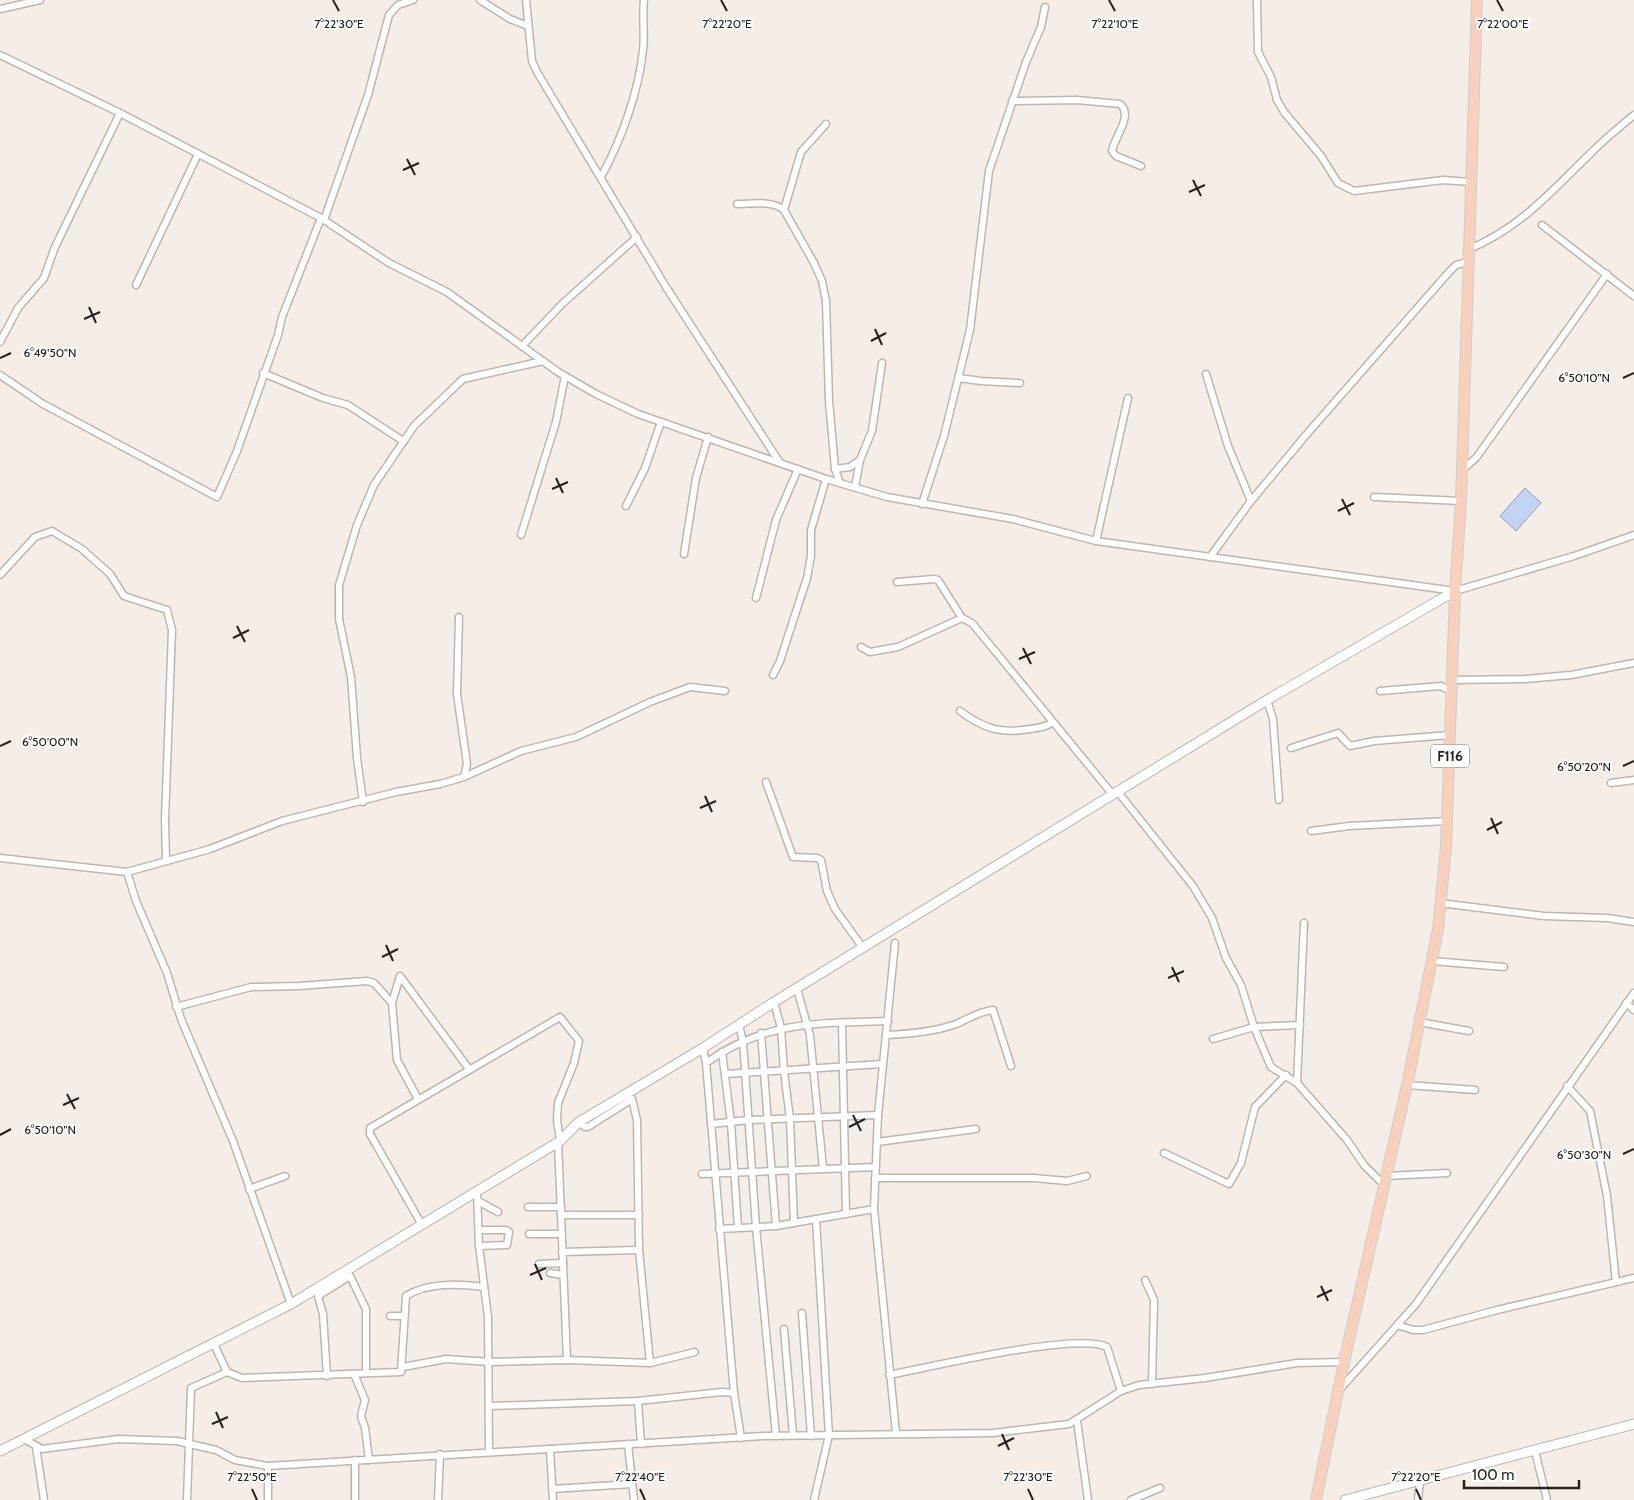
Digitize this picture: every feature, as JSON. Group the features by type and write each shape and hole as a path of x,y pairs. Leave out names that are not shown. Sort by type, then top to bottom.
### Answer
{"main road":[{"name":"F116","path":"1316,1500 1344,1362 1407,1085 1438,929 1447,820 1455,592 1461,501 1467,250 1477,0"}],"street":[{"path":"0,9 40,0"},
{"path":"0,375 44,404 217,497 237,451 263,372 278,335 282,317 322,219 365,104 389,15 398,4 413,0"},
{"path":"480,0 510,19 528,26"},
{"path":"526,0 534,67 666,287 780,463"},
{"path":"601,177 618,146 631,106 643,51 644,0"},
{"path":"1257,0 1258,52 1270,77 1277,100 1284,112 1321,156 1338,183 1354,191 1443,180 1470,182"},
{"path":"922,504 960,378 974,301 989,171 1012,101 1041,28 1045,7"},
{"path":"0,55 120,113 322,219 388,263 446,292 565,376 638,414 826,479 922,504 1013,519 1096,541 1455,592"},
{"path":"1012,101 1084,100 1120,104 1124,109 1125,118 1112,151 1116,156 1141,166"},
{"path":"0,342 18,308 44,278 55,247 120,113"},
{"path":"1467,250 1496,237 1528,215 1597,147 1634,115"},
{"path":"784,210 801,152 826,124"},
{"path":"136,285 198,154"},
{"path":"737,204 778,205 784,210 814,263 826,301 829,401 835,469 840,483"},
{"path":"1542,225 1634,296"},
{"path":"522,346 562,304 637,237"},
{"path":"1210,557 1251,501 1449,272 1456,265 1468,262"},
{"path":"1462,470 1476,458 1607,274"},
{"path":"363,802 357,758 351,677 339,619 339,585 357,525 374,485 403,441 414,426 463,379 543,361"},
{"path":"855,487 860,460 872,431 882,363"},
{"path":"263,372 323,398 348,405 403,441"},
{"path":"1206,374 1228,446 1251,501"},
{"path":"521,535 556,422 565,376"},
{"path":"960,378 981,382 1020,383"},
{"path":"1096,541 1128,398"},
{"path":"626,506 645,468 661,422"},
{"path":"684,554 696,478 708,437"},
{"path":"835,469 850,467 860,460"},
{"path":"756,598 776,520 798,469"},
{"path":"772,676 780,661 807,578 811,556 811,530 826,479"},
{"path":"1374,497 1461,501"},
{"path":"0,575 35,537 52,531 89,555 110,574 124,596 167,610 172,630 165,820 166,860"},
{"path":"0,1451 291,1304 422,1225 478,1196 559,1141 579,1122 703,1048 774,1002 1267,700 1455,592 1574,556 1634,535"},
{"path":"897,582 934,578 938,580 962,618 966,619 978,630 1052,722 1193,886 1212,918 1226,958 1241,985 1254,1027 1271,1067 1297,1082 1347,1140 1364,1165 1385,1181 1447,1173"},
{"path":"459,617 457,694 467,764 464,777"},
{"path":"862,647 870,652 898,647 962,618"},
{"path":"1453,680 1525,679 1562,676 1634,664"},
{"path":"1380,692 1441,686 1452,692"},
{"path":"0,858 127,872 210,849 282,821 464,777 521,751 576,737 650,702 690,687 725,691"},
{"path":"1267,700 1273,719 1279,800"},
{"path":"960,711 976,723 1006,732 1046,726 1052,722"},
{"path":"1291,748 1338,733 1350,746 1374,741 1450,735"},
{"path":"1611,783 1634,780"},
{"path":"766,782 793,857 817,858 821,860 827,892 836,909 863,948"},
{"path":"1311,831 1349,826 1447,820"},
{"path":"127,872 143,918 167,973 176,1007 233,1141 291,1304"},
{"path":"1440,903 1544,916 1607,918 1634,922"},
{"path":"1297,1082 1304,923"},
{"path":"895,943 882,1064 874,1209 896,1433"},
{"path":"1432,961 1504,967"},
{"path":"418,1099 397,1060 392,1003 400,976 469,1069"},
{"path":"176,1007 251,987 299,986 366,981 374,983 392,1003"},
{"path":"797,989 808,1026 814,1068 823,1168"},
{"path":"1340,1388 1416,1304 1634,992"},
{"path":"774,1002 782,1028 784,1071 790,1119 794,1222"},
{"path":"1626,1003 1634,1010"},
{"path":"886,1035 946,1026 993,1010 1011,1066"},
{"path":"422,1225 369,1131 370,1128 560,1017 579,1041 574,1063 558,1103 557,1120 567,1360"},
{"path":"706,1064 722,1052 761,1033 782,1028 842,1022 888,1021"},
{"path":"842,1022 846,1214"},
{"path":"1419,1022 1469,1031"},
{"path":"739,1025 746,1072 754,1172 756,1227 776,1436"},
{"path":"1213,1039 1254,1027 1300,1025"},
{"path":"761,1033 770,1120 776,1226"},
{"path":"703,1048 706,1064 734,1393 741,1438"},
{"path":"722,1052 731,1123 738,1227"},
{"path":"726,1074 764,1070 784,1071 844,1065 882,1064"},
{"path":"1164,1153 1229,1184 1241,1163 1255,1107 1286,1075"},
{"path":"1407,1085 1475,1090"},
{"path":"1567,1086 1590,1111 1607,1196 1616,1282"},
{"path":"579,1122 588,1127 632,1099 638,1125 639,1250 650,1363"},
{"path":"711,1124 749,1120 878,1115"},
{"path":"877,1142 976,1129"},
{"path":"702,1174 876,1167"},
{"path":"249,1189 285,1176"},
{"path":"875,1178 1034,1178 1067,1180 1087,1176"},
{"path":"478,1196 498,1212"},
{"path":"478,1196 479,1246 490,1362 489,1452"},
{"path":"528,1207 561,1207"},
{"path":"719,1229 776,1226 874,1209"},
{"path":"561,1215 639,1215"},
{"path":"814,1500 829,1435 816,1219"},
{"path":"479,1230 506,1230 509,1232 507,1245 479,1246"},
{"path":"529,1234 561,1234"},
{"path":"562,1252 639,1250"},
{"path":"539,1264 563,1263"},
{"path":"550,1273 563,1275"},
{"path":"327,1376 323,1314 318,1296 350,1276 366,1309 366,1372"},
{"path":"1397,1325 1413,1330 1423,1330 1497,1310 1634,1278"},
{"path":"1145,1280 1154,1300 1152,1384"},
{"path":"214,1344 227,1372 234,1377 327,1376 366,1372 401,1372 406,1296 417,1290 448,1285 484,1287"},
{"path":"802,1313 811,1436"},
{"path":"390,1316 404,1316"},
{"path":"784,1329 793,1436"},
{"path":"889,1374 1063,1343 1100,1343 1107,1347 1121,1391"},
{"path":"402,1368 446,1359 490,1362 567,1360 650,1363 695,1352"},
{"path":"24,1439 42,1449 118,1438 160,1439 216,1450 235,1460 268,1466 440,1454 776,1436 993,1433 1059,1426 1077,1421 1121,1391 1152,1384 1205,1378 1297,1363 1344,1362"},
{"path":"187,1500 192,1388 227,1372"},
{"path":"354,1374 365,1400 361,1416 365,1428 369,1460"},
{"path":"490,1406 638,1401 722,1392 734,1393"},
{"path":"638,1401 641,1444"},
{"path":"1077,1421 1088,1500"},
{"path":"1345,1500 1634,1424"},
{"path":"628,1444 634,1500"},
{"path":"36,1447 44,1500"},
{"path":"550,1449 553,1500"},
{"path":"1536,1451 1547,1500"},
{"path":"438,1500 440,1454"},
{"path":"355,1460 355,1500"},
{"path":"268,1466 268,1500"},
{"path":"1418,1500 1420,1481"},
{"path":"552,1489 632,1484"},
{"path":"1131,1500 1160,1488"}],"water":[{"path":"1525,488 1541,503 1516,531 1500,516"}]}
